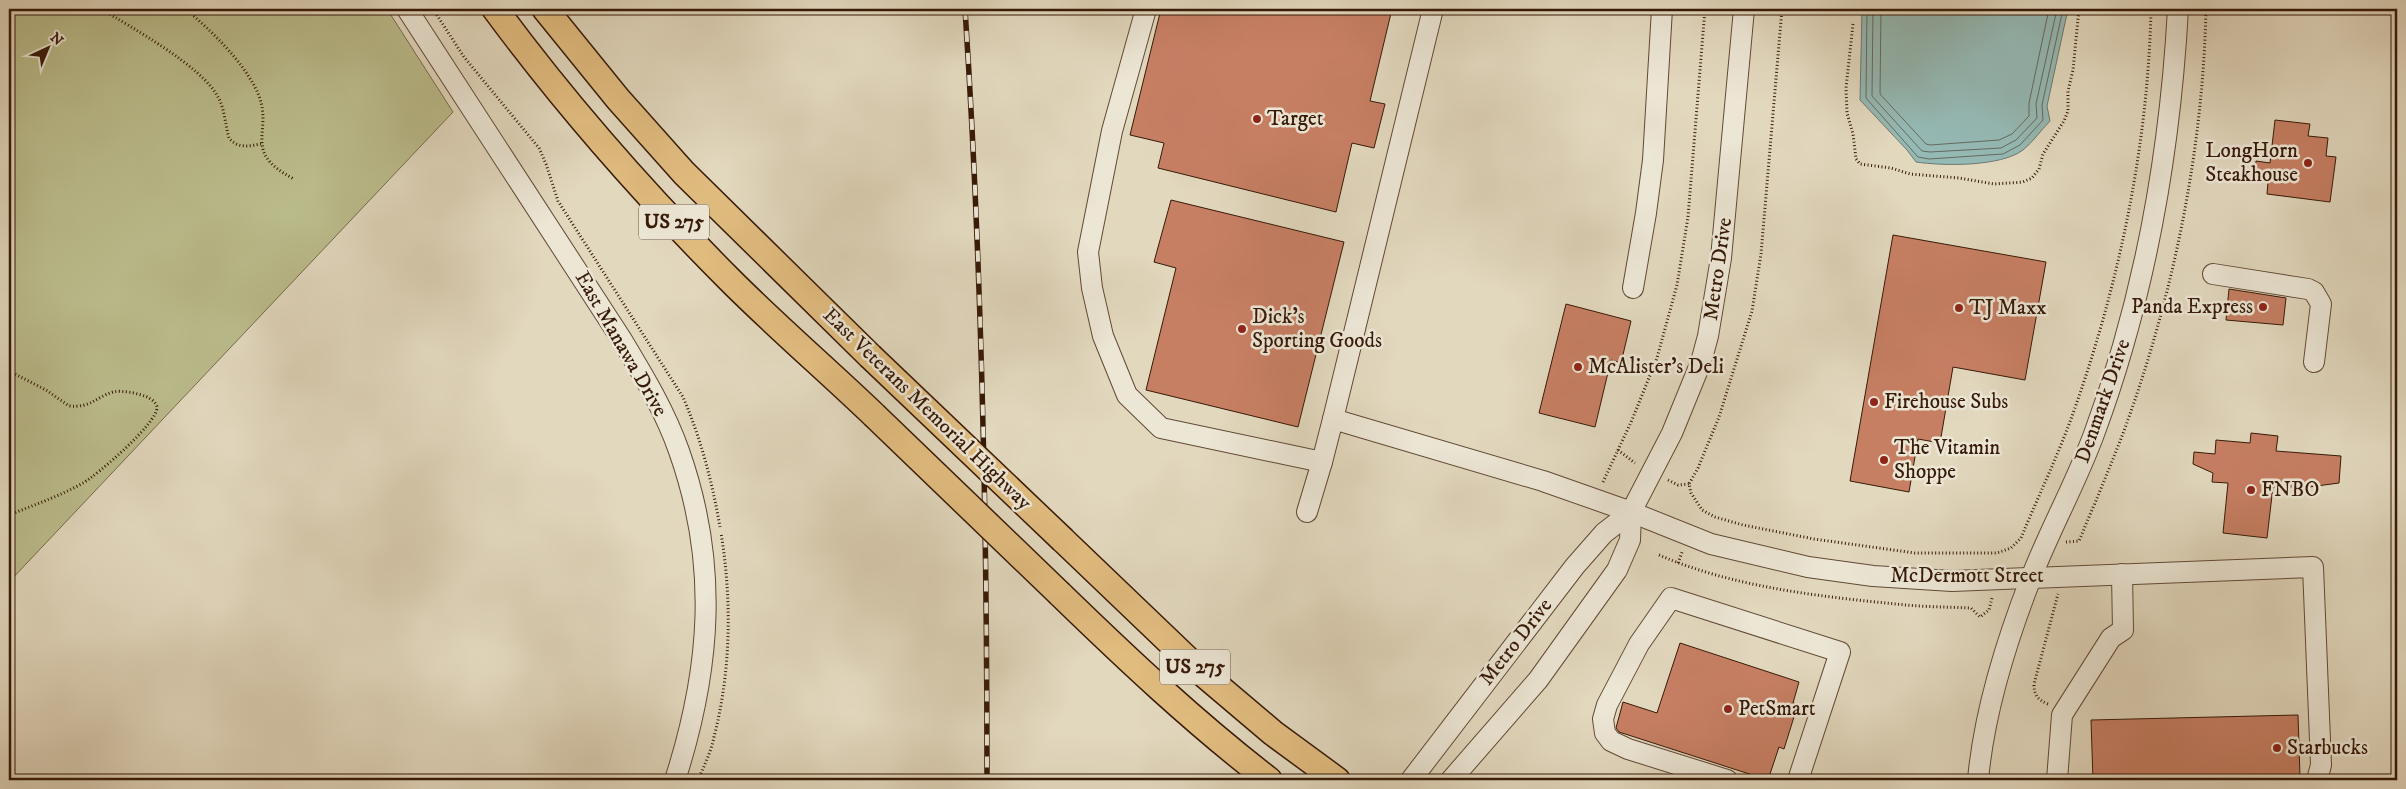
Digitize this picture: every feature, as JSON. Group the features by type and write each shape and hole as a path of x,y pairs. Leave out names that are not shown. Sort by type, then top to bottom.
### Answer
{"main road":[{"name":"East Veterans Memorial Highway","path":"495,9 588,127 731,281 874,415 1133,664 1229,750 1269,780"},
{"name":"East Veterans Memorial Highway","path":"545,9 618,99 684,173 870,356 1201,672 1273,733 1337,780"}],"street":[{"name":"East Manawa Drive","path":"406,9 622,340 646,380 678,449 688,479 701,542 706,598 706,632 702,672 694,711 675,780"},
{"path":"1146,9 1112,131 1088,252 1092,288 1103,336 1128,395 1161,428 1322,462"},
{"path":"1307,512 1333,419 1433,9"},
{"path":"1632,288 1639,260 1653,160 1662,9"},
{"name":"Metro Drive","path":"1411,780 1575,566 1604,533 1631,512 1654,470 1694,383 1708,336 1724,240 1744,9"},
{"name":"Denmark Drive","path":"1978,780 1984,737 1997,681 2031,578 2094,435 2142,280 2162,175 2175,58 2178,9"},
{"path":"2213,274 2308,289 2314,292 2321,304 2314,362"},
{"name":"McDermott Street","path":"1333,419 1543,481 1631,512 1711,544 1808,567 1873,576 1952,581 2313,567 2321,765 2317,780"},
{"name":"Metro Drive","path":"1451,780 1538,680 1616,570 1630,540 1631,512"},
{"path":"2057,780 2062,715 2111,638 2123,630 2122,574"},
{"path":"1727,780 1628,750 1611,741 1605,733 1603,719 1607,705 1639,644 1671,598 1840,652 1798,780"}],"path":[{"path":"101,9 157,43 206,82 219,98 229,138 233,143 243,146 261,144"},
{"path":"186,9 223,44 250,78 262,104 261,144 264,155 278,170 294,179"},
{"path":"1592,498 1608,475 1645,390 1657,358 1677,285 1688,217 1705,9"},
{"path":"1782,9 1761,254 1752,312 1719,418 1698,468 1689,484 1691,493 1702,510 1715,517 1743,525 1814,539 1915,553 1997,553 2005,552 2021,538 2070,421 2102,321 2128,215 2140,154 2152,9"},
{"path":"1853,24 1846,88 1847,113 1853,134 1856,159 1860,164 1891,168 1910,174 1959,178 1994,184 2023,182 2032,178 2038,169 2043,154 2064,121 2068,111 2068,91 2073,70 2079,9"},
{"path":"2079,541 2129,416 2174,262 2192,163 2203,83 2206,9"},
{"path":"9,371 46,390 70,406 89,404 113,392 120,392 148,397 154,400 157,406 151,420 97,474 71,490 9,515"},
{"path":"1659,555 1678,563 1728,577 1785,589 1829,597 1908,606 1971,608 1980,617"},
{"path":"2054,577 2058,596 2034,684 2034,693 2040,701 2065,711"}],"green space":[{"path":"9,9 387,9 453,112 9,582"}],"water":[{"path":"1862,9 2068,9 2047,106 2050,121 2023,150 2013,156 2000,160 1971,164 1916,162 1860,100"}],"building":[{"name":"Target","path":"1161,9 1392,9 1370,101 1385,104 1374,148 1352,143 1336,212 1158,168 1164,143 1130,135"},
{"path":"2275,120 2310,124 2308,136 2328,138 2326,156 2336,157 2330,202 2267,194 2268,182 2254,180 2256,161 2270,163"},
{"name":"Dick's Sporting Goods","path":"1171,200 1344,242 1298,427 1146,390 1176,268 1154,262"},
{"name":"TJ Maxx","path":"1893,235 2046,262 2025,380 1953,367 1940,443 1918,439 1909,492 1850,481"},
{"path":"2229,289 2286,298 2283,325 2226,320"},
{"path":"1566,304 1631,321 1621,363 1611,360 1595,427 1539,413"},
{"path":"2251,433 2278,436 2276,451 2341,456 2339,483 2309,487 2273,487 2267,538 2223,533 2228,483 2212,482 2213,473 2193,464 2194,452 2215,454 2216,440 2250,443"},
{"name":"PetSmart","path":"1680,643 1799,682 1793,703 1798,704 1784,749 1779,747 1768,780 1619,732 1616,728 1623,702 1657,713"},
{"path":"2298,715 2300,777 2093,780 2091,720"}],"railway":[{"path":"965,9 976,202 982,394 987,780"}],"place":[{"name":"Target","path":"1257,119"},
{"name":"LongHorn Steakhouse","path":"2308,163"},
{"name":"Panda Express","path":"2263,307"},
{"name":"TJ Maxx","path":"1959,308"},
{"name":"Dick's Sporting Goods","path":"1242,329"},
{"name":"McAlister's Deli","path":"1578,367"},
{"name":"Firehouse Subs","path":"1874,402"},
{"name":"The Vitamin Shoppe","path":"1884,460"},
{"name":"FNBO","path":"2251,490"},
{"name":"PetSmart","path":"1728,709"},
{"name":"Starbucks","path":"2277,748"}]}
